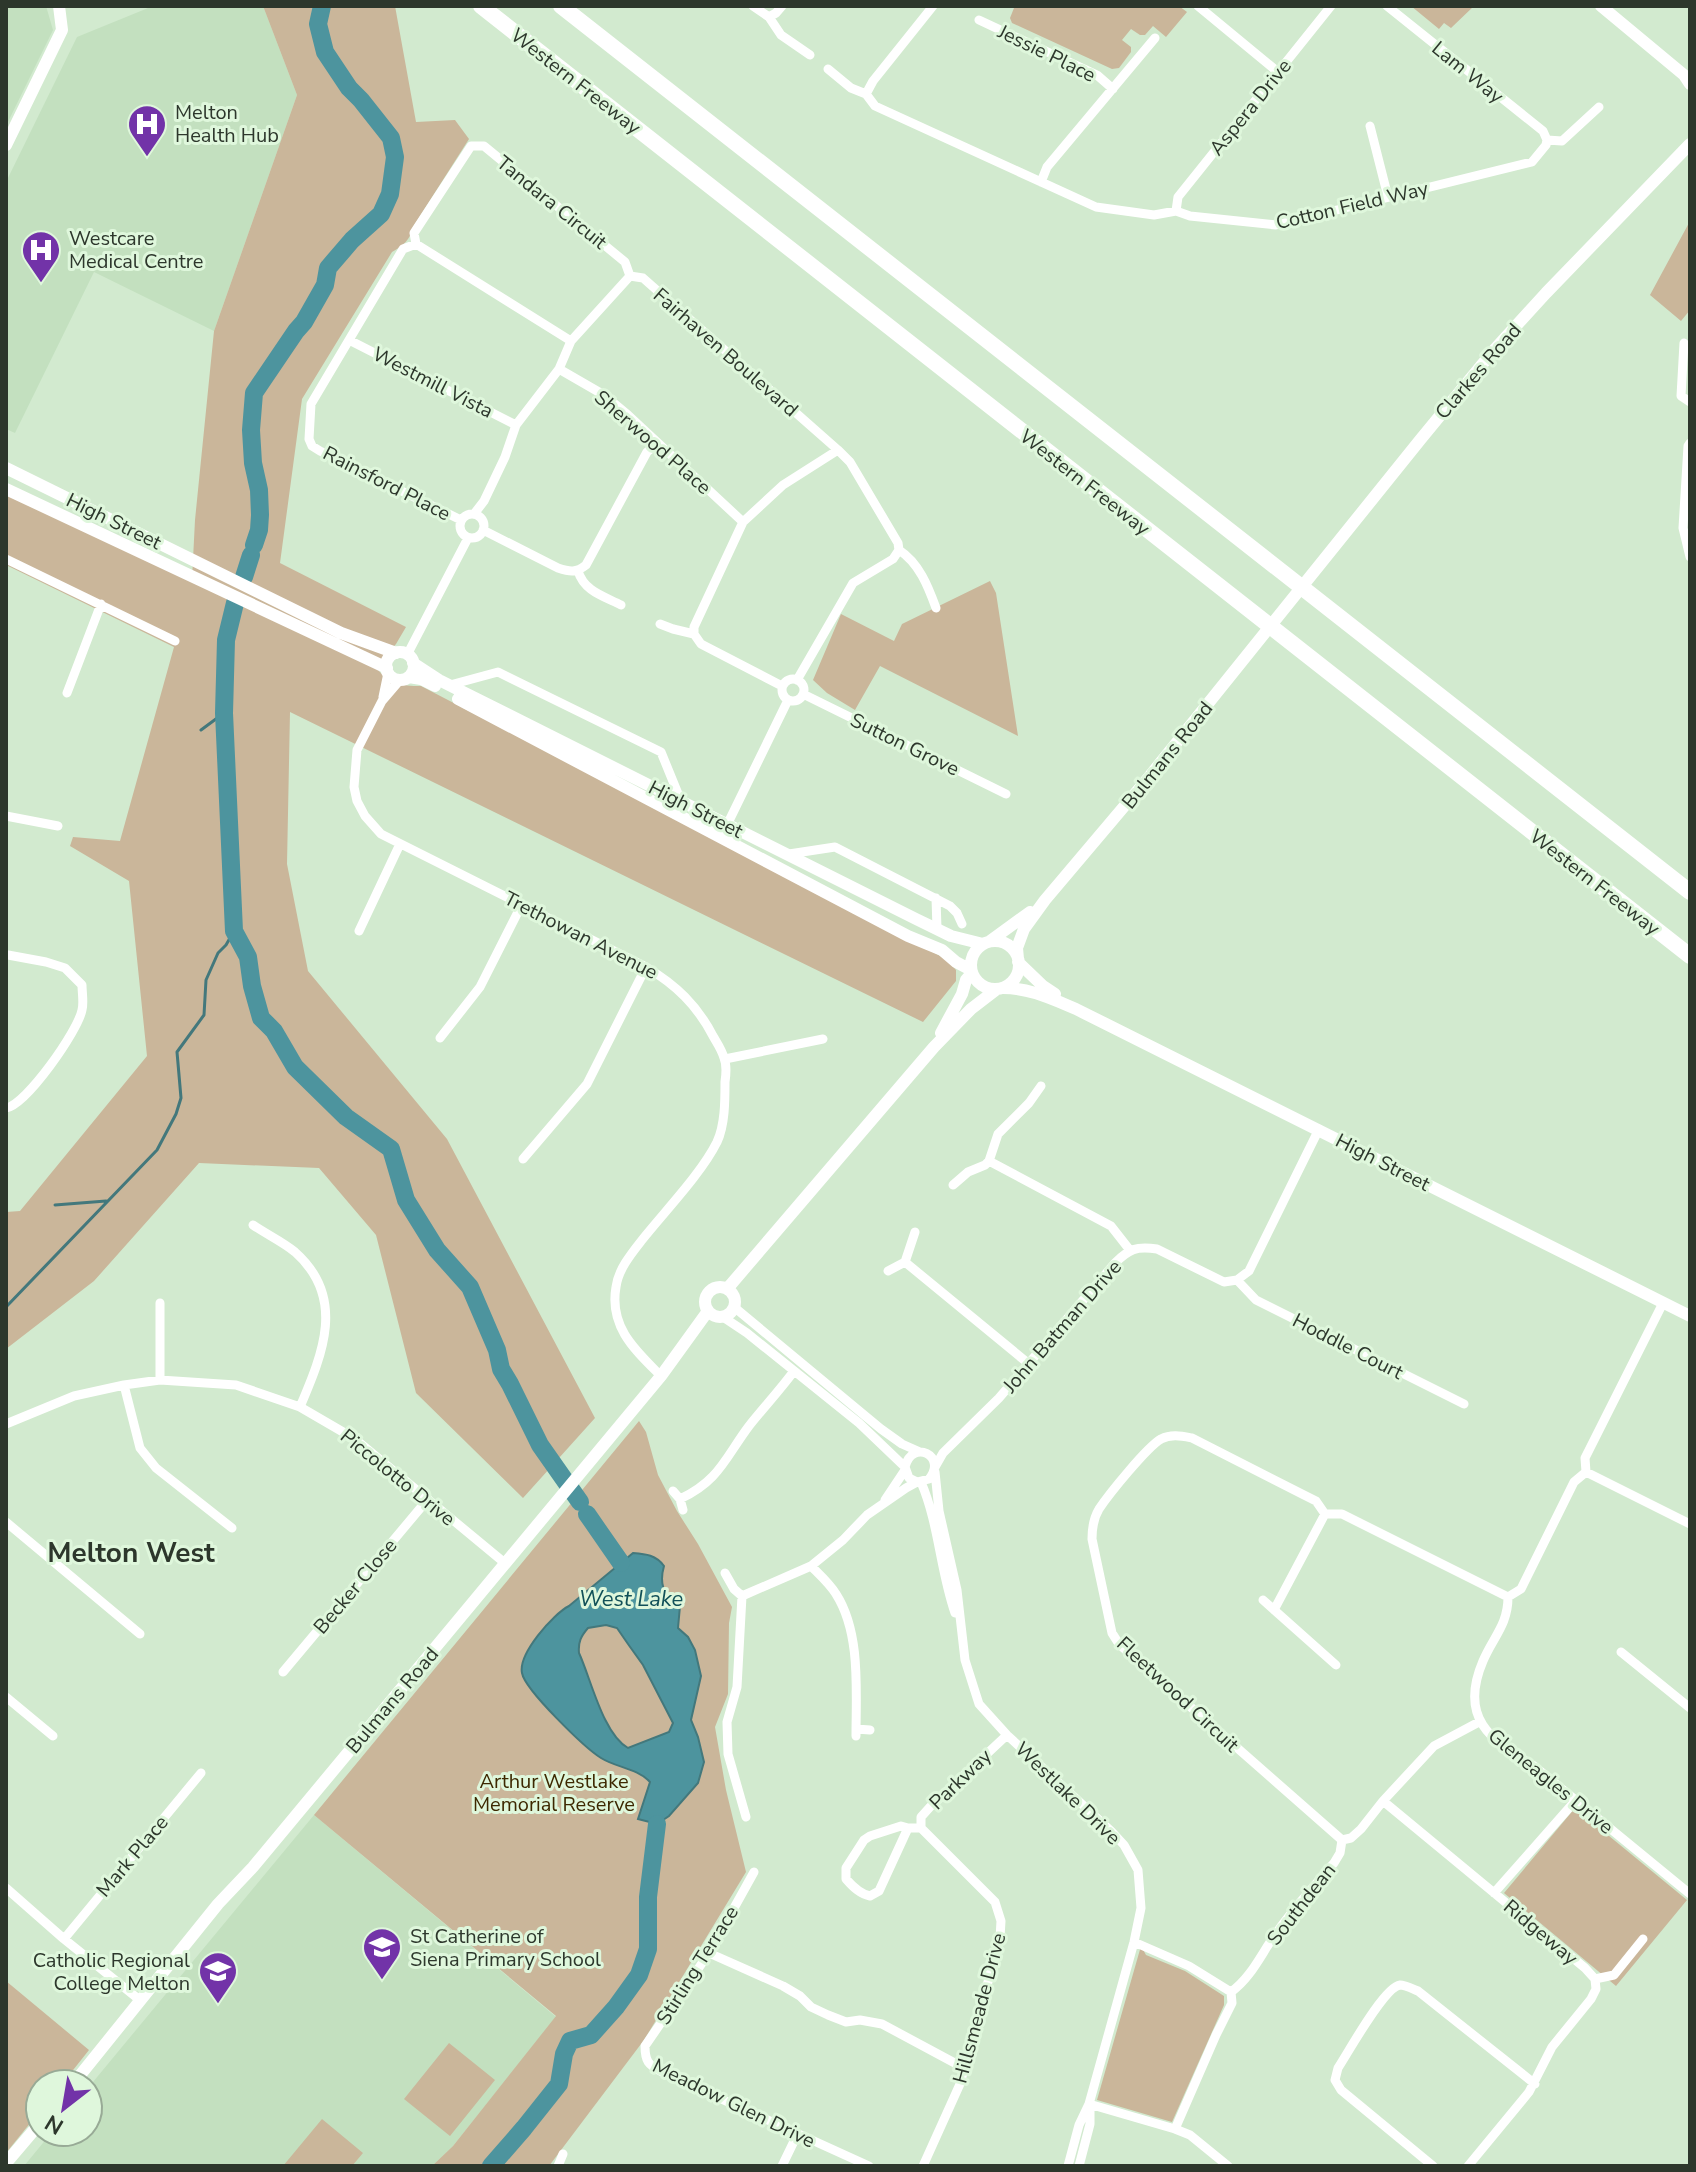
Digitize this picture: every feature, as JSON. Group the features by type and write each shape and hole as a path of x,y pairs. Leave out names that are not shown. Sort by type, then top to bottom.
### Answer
{"highway":[{"name":"Western Freeway","path":"481,6 1690,956"},
{"path":"561,6 1690,892"}],"main road":[{"path":"6,145 62,30 59,6"},
{"path":"1601,6 1688,79"},
{"name":"Clarkes Road","path":"1286,608 1494,350 1587,249 1689,146"},
{"name":"High Street","path":"6,468 341,633 406,657 450,685 937,929 965,941 986,943"},
{"name":"High Street","path":"6,489 387,670"},
{"name":"Bulmans Road","path":"1018,960 1017,948 1024,929 1045,900 1286,608"},
{"path":"406,657 414,669 404,678 395,679 387,670 389,659 406,657"},
{"name":"High Street","path":"404,678 421,679 898,931 942,950 971,972"},
{"name":"Bulmans Road","path":"986,943 1045,900"},
{"path":"727,1289 934,1047 971,1009 1014,979 1018,973 1015,952 1003,943 986,943 974,953 971,972 934,1047"},
{"name":"High Street","path":"1018,960 1043,986 1076,1009"},
{"path":"971,972 979,984 1000,989"},
{"name":"High Street","path":"1000,989 1022,989 1076,1009 1690,1316"},
{"path":"717,1287 727,1289 734,1297 734,1307 730,1314 714,1317 705,1302 708,1292 717,1287"},
{"name":"Bulmans Road","path":"86,2068 218,1904 253,1867 661,1376 708,1311"},
{"path":"6,2163 24,2142"}],"street":[{"path":"753,6 769,17 781,35 810,55"},
{"path":"769,17 782,6"},
{"path":"866,94 933,6"},
{"path":"1198,6 1278,72"},
{"name":"Aspera Drive","path":"1176,211 1178,197 1331,6"},
{"name":"Lam Way","path":"1387,6 1543,131 1547,140"},
{"name":"Jessie Place","path":"979,20 1097,75 1113,89"},
{"path":"1041,182 1047,167 1155,38"},
{"name":"Cotton Field Way","path":"828,69 851,88 866,94 875,106 1096,207 1154,215 1176,211 1190,216 1276,225 1532,162 1547,140 1562,141 1599,107"},
{"path":"1370,126 1388,197"},
{"name":"Tandara Circuit","path":"416,244 414,233 471,146 484,146 625,262 630,276"},
{"path":"349,340 403,249 416,244 571,341"},
{"name":"Fairhaven Boulevard","path":"474,514 484,501 505,457 516,425 559,369 571,341 630,276 643,278 850,462 895,535 899,550 917,568 936,608"},
{"name":"Westmill Vista","path":"349,340 516,425"},
{"name":"Rainsford Place","path":"349,340 311,404 309,439 312,446 461,520"},
{"path":"1684,343 1681,396 1690,402"},
{"name":"Sherwood Place","path":"559,369 604,395 743,522"},
{"path":"1690,443 1683,528 1690,557"},
{"path":"483,530 558,568 578,571 586,565 647,452 657,444"},
{"path":"782,686 701,644 694,634 694,627 743,522 783,485 838,450"},
{"path":"474,514 481,519 483,530 478,537 468,538 460,529 461,520 474,514"},
{"path":"406,657 468,538"},
{"path":"797,680 853,583 893,559 899,550"},
{"path":"6,559 175,641"},
{"path":"578,571 581,582 621,605"},
{"path":"67,693 101,604"},
{"path":"660,624 694,634"},
{"name":"Trethowan Avenue","path":"382,701 387,670"},
{"path":"450,685 498,672 629,735 661,752 681,801"},
{"name":"Trethowan Avenue","path":"404,678 382,701 357,750 354,787 365,816 381,834 646,967 670,982 689,998 725,1059 724,1111 718,1141 633,1251 616,1286 618,1325 624,1337 661,1376"},
{"path":"788,680 797,680 804,687 803,694 797,701 788,700 782,693 782,686 788,680"},
{"name":"Sutton Grove","path":"803,694 1006,794"},
{"path":"727,825 788,700"},
{"path":"6,816 58,826"},
{"path":"359,931 400,844"},
{"path":"785,855 835,847 950,906 962,924"},
{"path":"936,898 937,929"},
{"path":"440,1038 480,987 522,904"},
{"path":"6,1108 11,1108 24,1098 74,1031 83,1009 82,985 65,968 8,955"},
{"path":"523,1159 587,1084 646,967"},
{"path":"725,1059 823,1039"},
{"path":"953,1185 968,1172 989,1161 998,1134 1029,1103 1041,1086"},
{"path":"1237,1280 1249,1271 1319,1129"},
{"path":"989,1161 1111,1226 1129,1249"},
{"path":"253,1225 293,1250 307,1264 323,1298 327,1320 324,1343 300,1407"},
{"path":"888,1271 905,1262 915,1232"},
{"name":"John Batman Drive","path":"935,1469 943,1453 999,1398 1129,1249 1157,1249 1224,1282 1237,1280"},
{"path":"905,1262 1029,1364"},
{"name":"Hoddle Court","path":"1237,1280 1256,1300 1464,1404"},
{"path":"160,1303 160,1380"},
{"name":"Gleneagles Drive","path":"1663,1303 1585,1458 1586,1472 1574,1482 1521,1589 1508,1597 1508,1614 1482,1662 1474,1691 1479,1722 1490,1735 1688,1888"},
{"path":"734,1307 881,1429 902,1444 932,1457 935,1469 929,1479 919,1482 867,1515 811,1566 742,1596"},
{"path":"723,1317 859,1423 905,1469 909,1478 919,1482"},
{"path":"683,1510 676,1495 700,1490 710,1480 794,1371"},
{"name":"Piccolotto Drive","path":"6,1424 74,1396 124,1385 160,1380 236,1385 300,1407 355,1439 506,1564"},
{"path":"124,1385 140,1448 156,1468 232,1528"},
{"name":"Fleetwood Circuit","path":"1342,1840 1119,1644 1112,1633 1092,1539 1092,1526 1098,1511 1149,1449 1163,1438 1176,1435 1192,1438 1316,1501 1325,1514 1342,1514 1508,1597"},
{"name":"John Batman Drive","path":"922,1452 959,1437"},
{"path":"881,1506 905,1469 909,1456 922,1452"},
{"name":"Westlake Drive","path":"935,1469 939,1511 957,1590 965,1660 979,1704 1007,1735 1124,1845 1138,1870 1141,1908 1134,1942 1089,2104 1079,2125 1068,2166"},
{"path":"1586,1472 1690,1524"},
{"name":"Westlake Drive","path":"919,1482 932,1510 947,1588 962,1631"},
{"name":"Becker Close","path":"283,1672 428,1499"},
{"path":"1274,1610 1325,1514"},
{"path":"6,1522 140,1634"},
{"path":"811,1566 835,1591 845,1610 852,1631 856,1732 870,1730"},
{"path":"725,1573 742,1596"},
{"path":"742,1596 737,1687 727,1722 727,1743 746,1817"},
{"path":"1263,1600 1336,1665"},
{"path":"1621,1652 1690,1708"},
{"path":"6,1697 53,1736"},
{"name":"Southdean","path":"1175,2129 1232,2003 1231,1992 1241,1985 1278,1930 1334,1863 1342,1840 1351,1838 1361,1829 1434,1746 1479,1722"},
{"name":"Parkway","path":"921,1828 921,1817 930,1807 1007,1735"},
{"name":"Mark Place","path":"64,1939 201,1773"},
{"path":"1494,1893 1576,1800"},
{"name":"Ridgeway","path":"1383,1801 1595,1979 1596,1989 1591,1999 1552,2047 1535,2084 1468,2166"},
{"path":"908,1828 879,1891 870,1896 863,1895 851,1885 845,1874 864,1840 901,1826 921,1828"},
{"name":"Hillsmeade Drive","path":"921,1828 995,1902 1001,1921 1000,1938 960,2084 923,2166"},
{"name":"Stirling Terrace","path":"645,2058 645,2046 709,1953 754,1872"},
{"path":"6,1888 141,2001"},
{"path":"1595,1979 1614,1975 1643,1939"},
{"path":"1134,1942 1189,1966 1231,1992"},
{"path":"709,1953 783,1986 811,2007 828,2015 846,2022 860,2020 882,2024 964,2068"},
{"path":"1433,2166 1341,2090 1335,2080 1338,2068 1382,1999 1393,1988 1402,1985 1418,1991 1535,2084"},
{"name":"Meadow Glen Drive","path":"645,2058 649,2066 869,2166"},
{"path":"1089,2104 1190,2135 1228,2166"},
{"name":"Westlake Drive","path":"1079,2166 1090,2124 1089,2104"},
{"path":"782,2166 797,2135"},
{"path":"558,2166 563,2154"}],"shaded area":[{"path":"6,6 46,6 53,30 6,126"},
{"name":"Melton Health Hub","path":"153,6 263,6 297,95 214,331 94,272 15,433 6,429 6,182 77,37"},
{"path":"314,1815 556,2017 453,2146 432,2166 24,2166 39,2148 104,2148 104,2069"}],"green space":[{"path":"263,6 395,6 416,122 455,120 469,139 408,239 392,252 302,399 280,563 406,627 376,667 390,680 421,686 946,959 956,970 956,981 923,1022 290,712 287,864 308,971 447,1139 595,1418 523,1498 416,1393 376,1235 319,1168 199,1163 94,1281 6,1349 6,1212 20,1211 147,1056 129,881 70,846 73,837 120,841 174,647 6,565 6,491 192,579 214,331 297,95"},
{"path":"1011,6 1179,6 1187,12 1166,37 1153,26 1145,35 1131,29 1122,40 1131,47 1131,52 1119,68 1112,69 1012,23 1010,18 1014,8"},
{"path":"1411,6 1474,6 1451,28 1444,23 1439,29"},
{"path":"1690,221 1690,310 1681,321 1650,295"},
{"path":"990,581 996,593 1018,736 880,666 855,710 827,693 813,680 841,614 894,641 902,624"},
{"name":"Arthur Westlake Memorial Reserve","path":"639,1421 646,1432 658,1475 732,1607 728,1694 715,1727 726,1790 746,1872 644,2040 549,2166 432,2166 453,2146 556,2016 314,1815"},
{"path":"1575,1808 1687,1900 1616,1986 1504,1893"},
{"path":"1141,1946 1146,1955 1185,1971 1224,1996 1224,2005 1172,2122 1097,2100"},
{"path":"6,1981 89,2050 75,2068 24,2068 24,2131 6,2153"},
{"path":"449,2043 495,2080 450,2136 404,2099"},
{"path":"322,2119 363,2153 352,2166 283,2166"}],"water":[{"name":"West Lake","path":"633,1553 661,1562 664,1566 662,1582 665,1592 679,1599 678,1628 688,1637 695,1650 701,1676 691,1720 704,1762 698,1783 669,1816 657,1824 638,1819 650,1782 593,1752 544,1705 522,1673 525,1656 538,1635","holes":["606,1625 617,1628 643,1665 673,1723 669,1732 628,1748 611,1731 579,1653 580,1639 588,1628"]}],"waterway":[{"path":"254,545 260,515 251,430 254,393 304,322 325,285 328,268 352,240 381,214 390,194 395,157 391,138 349,88 325,52 318,24 322,6"},
{"path":"244,577 251,555"},
{"path":"235,603 226,640 224,713 234,931 248,957 261,1018 274,1031 295,1067 346,1117 391,1149 406,1200 437,1250 470,1287 497,1350 501,1369 540,1445 580,1502"},
{"path":"201,730 224,713"},
{"path":"6,1307 157,1150 181,1098 177,1052 204,1015 206,980 218,953 234,931"},
{"path":"55,1205 106,1201"},
{"path":"587,1514 621,1563"},
{"path":"491,2166 559,2084 564,2054 570,2041 591,2035 639,1975 648,1949 648,1897 657,1824"}],"place":[{"name":"Melton Health Hub","path":"147,158"},
{"name":"Westcare Medical Centre","path":"41,284"},
{"name":"St Catherine of Siena Primary School","path":"382,1981"},
{"name":"Catholic Regional College Melton","path":"218,2005"}],"district":[{"name":"Melton West","path":"131,1552"}]}
